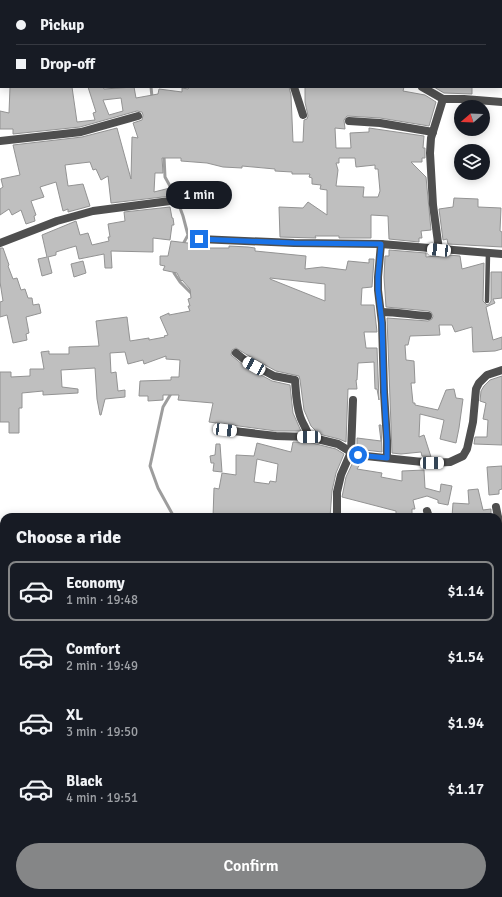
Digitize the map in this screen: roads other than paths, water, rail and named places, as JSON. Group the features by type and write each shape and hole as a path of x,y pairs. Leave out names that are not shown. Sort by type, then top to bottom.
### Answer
{"street":[{"path":"294,88 303,115"},
{"path":"424,88 443,99 502,102"},
{"path":"439,250 433,205 430,153 431,138 443,99"},
{"path":"0,141 81,132 138,116"},
{"path":"349,120 380,123 433,132"},
{"path":"0,243 57,221 93,211 170,202"},
{"path":"199,239 294,243 381,244 439,250 502,254"},
{"path":"381,244 378,290 381,312 387,458"},
{"path":"381,312 398,312 428,316"},
{"path":"236,353 246,361 274,376 295,380 298,410 309,437"},
{"path":"225,430 276,436 309,437 338,444 351,452 366,456 417,462 443,463 463,456 467,449 473,422 476,389 479,383 488,375 502,370"},
{"path":"337,513 337,492 341,475 351,452 353,400"},
{"path":"496,508 497,513"}],"lane":[{"path":"487,301 488,253"}],"waterway":[{"path":"151,88 152,97"},
{"path":"164,156 165,177 176,197 188,235 182,246"},
{"path":"175,268 174,273 180,282 192,294"},
{"path":"172,392 163,407 150,466 158,488 172,513"}]}
